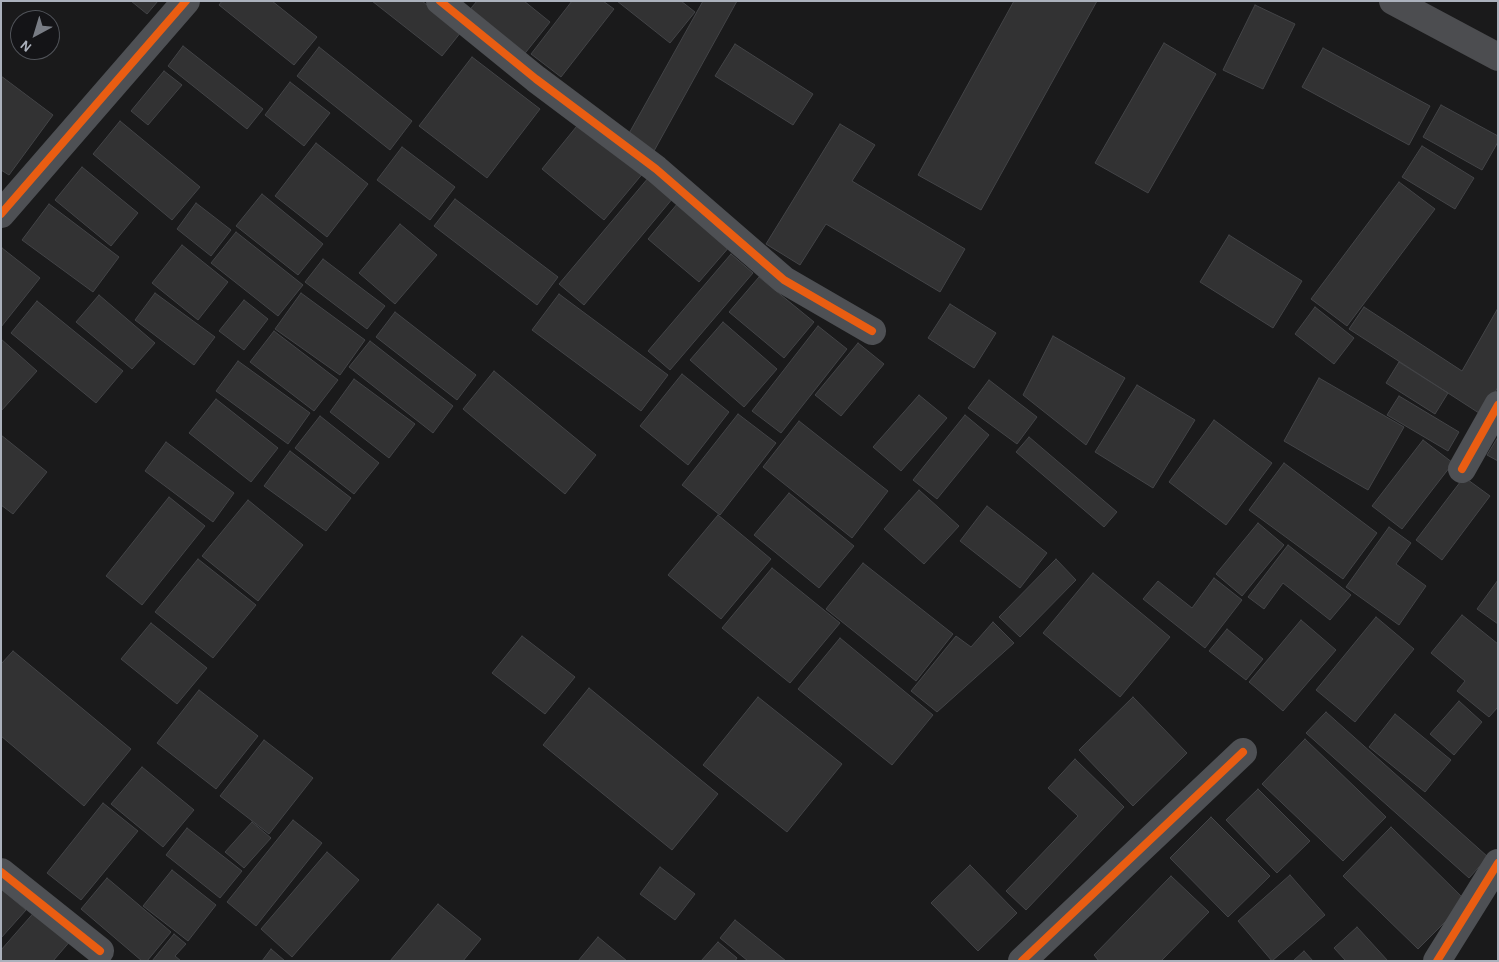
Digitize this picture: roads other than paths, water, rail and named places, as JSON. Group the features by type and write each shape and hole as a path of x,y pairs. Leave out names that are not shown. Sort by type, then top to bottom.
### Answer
{"main road":[{"path":"1393,1 1498,57"}],"street":[{"path":"1,214 186,1"},
{"path":"440,1 536,79 656,169 784,280 872,331"},
{"path":"1462,469 1498,406"},
{"path":"1022,961 1243,752"},
{"path":"1437,961 1498,863"},
{"path":"1,872 100,951"}]}
